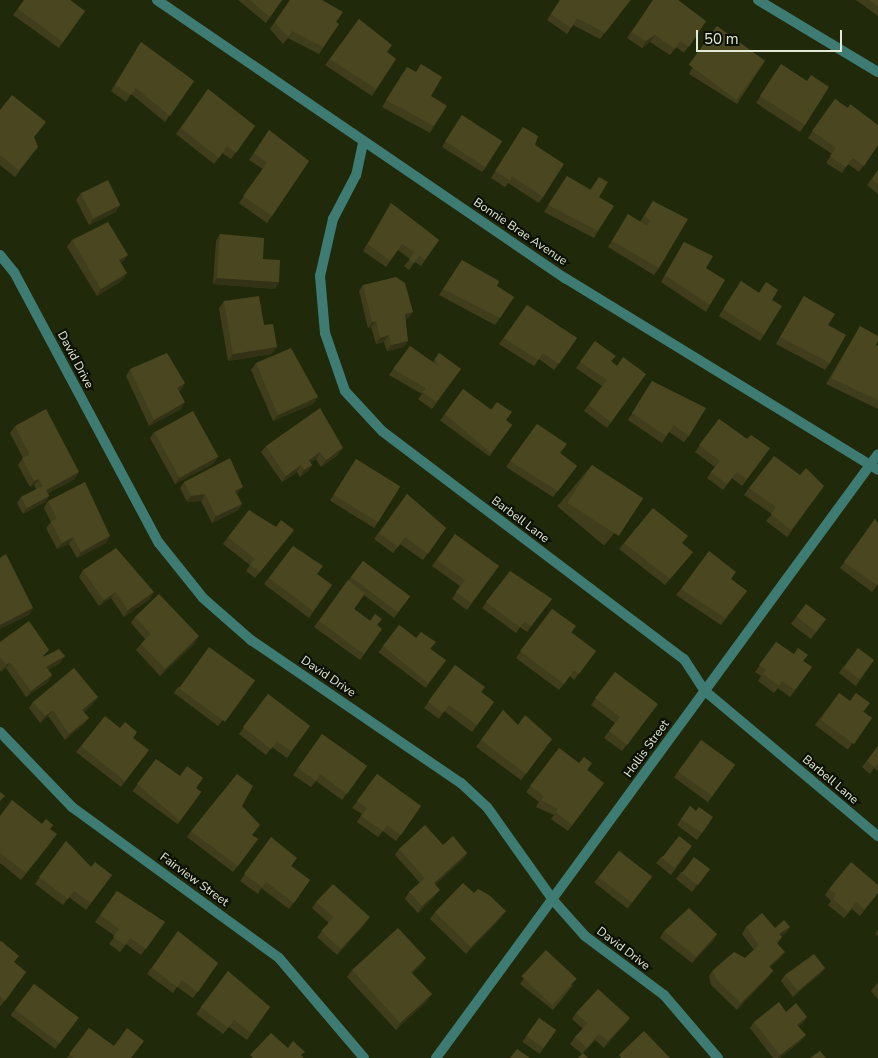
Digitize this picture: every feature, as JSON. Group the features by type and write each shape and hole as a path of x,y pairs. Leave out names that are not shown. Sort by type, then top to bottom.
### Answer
{"street":[{"name":"Bonnie Brae Avenue","path":"159,0 363,143 565,278 874,467"},
{"path":"758,0 878,72"},
{"name":"Barbell Lane","path":"363,143 356,175 332,219 320,276 325,333 345,391 382,431 684,659 705,691 878,836"},
{"name":"David Drive","path":"0,255 14,272 159,543 203,598 251,640 461,783 487,807 553,900 585,936 664,995 718,1058"},
{"name":"Hollis Street","path":"436,1058 705,691 874,467 878,454"},
{"name":"Fairview Street","path":"0,732 72,807 279,958 364,1058"}],"building":[{"path":"24,0 70,0 85,11 63,42 18,9"},
{"path":"250,0 282,0 270,17"},
{"path":"290,0 322,0 343,12 336,22 339,24 323,47 292,31 288,37 275,22"},
{"path":"560,0 630,0 605,33 577,18 571,28 551,14"},
{"path":"653,0 678,0 706,21 689,47 680,41 675,49 655,35 646,41 632,32"},
{"path":"869,0 878,0 878,6"},
{"path":"359,19 392,45 387,52 396,59 376,89 330,59"},
{"path":"717,26 765,61 737,100 689,65"},
{"path":"141,42 194,81 170,116 136,88 131,95 115,85"},
{"path":"421,64 442,77 431,96 447,106 434,126 386,100 407,67 416,72"},
{"path":"781,64 807,81 811,75 829,87 805,125 760,96"},
{"path":"208,89 255,126 236,153 227,146 219,158 181,128"},
{"path":"12,95 46,122 34,137 38,147 19,170 0,155 0,110"},
{"path":"835,99 848,108 850,104 878,125 878,145 864,166 853,158 846,167 830,156 836,148 812,131"},
{"path":"462,115 502,141 485,167 445,141"},
{"path":"523,127 538,136 535,145 564,164 543,197 512,176 510,180 495,171"},
{"path":"269,130 309,161 272,216 243,196 267,163 254,153"},
{"path":"878,170 878,184 872,179"},
{"path":"567,176 591,190 599,177 608,182 599,197 614,206 598,231 548,205"},
{"path":"108,180 120,205 93,218 81,193"},
{"path":"653,201 688,219 659,268 612,241 628,214 647,226 650,220 644,216"},
{"path":"391,203 439,240 425,260 420,255 414,263 409,260 414,252 402,244 390,261 368,244"},
{"path":"108,222 128,255 119,260 127,273 101,289 72,240"},
{"path":"220,234 264,238 263,259 280,260 279,282 217,278"},
{"path":"684,242 713,256 706,268 725,280 710,305 665,275"},
{"path":"462,260 499,281 497,286 514,297 500,318 443,289"},
{"path":"396,277 405,283 413,312 405,314 408,341 391,345 389,335 380,338 376,321 372,322 363,285"},
{"path":"741,281 759,293 766,282 778,290 772,300 782,306 764,335 723,309"},
{"path":"259,296 264,325 273,324 277,347 233,354 224,301"},
{"path":"804,296 835,314 828,325 846,335 830,363 780,337"},
{"path":"527,305 577,338 559,364 543,353 538,360 504,338"},
{"path":"860,326 878,336 876,345 878,346 878,400 831,378"},
{"path":"595,341 616,356 611,361 617,366 623,357 646,374 611,422 589,405 607,380 580,362"},
{"path":"410,346 438,366 435,359 439,353 461,369 436,402 423,392 426,388 393,369"},
{"path":"291,348 318,397 278,415 256,363"},
{"path":"167,353 185,383 177,388 185,402 154,420 130,369"},
{"path":"652,381 706,408 689,436 674,425 666,436 632,413"},
{"path":"463,389 491,410 497,402 512,412 506,420 512,425 491,453 445,414"},
{"path":"320,408 343,448 326,460 320,452 309,460 312,465 304,470 301,465 286,476 266,446"},
{"path":"46,409 79,472 46,490 49,496 27,508 21,497 43,486 39,479 34,481 22,458 30,455 15,426"},
{"path":"193,411 218,456 180,478 155,432"},
{"path":"719,419 747,439 751,435 770,448 747,479 737,472 727,484 711,472 720,461 699,445"},
{"path":"537,424 567,444 560,453 577,466 558,491 510,461"},
{"path":"774,456 800,475 806,468 824,486 791,530 771,514 776,507 749,488"},
{"path":"230,458 243,487 235,491 242,504 216,516 205,494 191,496 184,482"},
{"path":"356,459 400,487 378,522 334,495"},
{"path":"592,465 643,498 619,536 567,503"},
{"path":"85,482 110,536 81,552 73,537 62,543 51,522 57,518 48,501"},
{"path":"407,494 446,528 428,554 405,537 398,547 379,533"},
{"path":"653,508 688,536 682,543 693,552 670,579 624,543"},
{"path":"249,510 276,527 281,520 294,530 260,572 250,565 255,559 228,537"},
{"path":"875,519 878,523 877,585 844,562"},
{"path":"455,534 499,566 471,603 456,592 465,580 437,560"},
{"path":"293,546 323,566 317,574 332,585 313,611 269,578"},
{"path":"116,548 154,592 128,610 116,592 104,600 83,570"},
{"path":"709,551 736,572 731,579 747,591 725,618 681,589"},
{"path":"6,554 33,608 0,625 0,558"},
{"path":"363,561 410,597 398,612 351,577"},
{"path":"510,571 552,599 531,626 525,621 520,627 486,602"},
{"path":"348,580 365,593 354,609 370,621 375,614 382,619 377,625 382,629 364,654 319,621"},
{"path":"159,594 199,636 165,669 141,644 151,634 135,617"},
{"path":"806,604 826,619 816,632 796,617"},
{"path":"552,609 576,626 571,632 596,651 579,674 574,670 564,684 520,651"},
{"path":"29,621 49,650 41,658 59,649 65,656 46,667 52,675 31,691 10,662 6,665 0,657 0,642"},
{"path":"399,625 416,638 421,632 436,642 430,649 446,660 428,683 383,646"},
{"path":"776,642 794,654 798,648 808,655 803,661 812,667 795,690 782,681 779,686 763,674 766,670 759,665"},
{"path":"209,647 255,681 225,722 179,688"},
{"path":"858,648 874,660 860,679 844,667"},
{"path":"455,665 485,687 481,692 494,702 477,725 449,705 443,713 428,702"},
{"path":"74,668 98,697 82,710 89,718 69,734 53,710 45,716 33,702"},
{"path":"615,672 658,704 627,745 609,731 620,717 595,698"},
{"path":"839,693 850,701 856,693 870,703 863,712 872,718 854,744 821,720"},
{"path":"268,694 310,726 291,751 277,741 271,749 243,727"},
{"path":"503,710 518,725 525,715 552,739 526,774 481,740"},
{"path":"105,716 120,728 125,722 137,732 133,738 149,750 125,781 81,746"},
{"path":"322,734 367,766 347,794 320,774 316,781 298,768"},
{"path":"701,740 735,765 712,796 678,772"},
{"path":"878,746 878,763 875,767 867,761"},
{"path":"559,748 579,763 584,757 592,763 587,770 604,783 572,825 556,812 558,809 541,800 544,796 530,786"},
{"path":"156,759 180,776 187,766 203,778 196,788 201,792 180,821 137,784"},
{"path":"237,774 253,786 242,806 260,825 252,835 258,839 238,866 191,831"},
{"path":"377,774 421,806 401,835 387,825 383,831 361,816 367,808 357,801"},
{"path":"0,792 5,796 0,801"},
{"path":"12,800 42,824 46,819 53,825 50,829 57,834 26,873 0,853 0,816"},
{"path":"690,806 696,811 699,807 713,817 702,833 681,819"},
{"path":"425,825 443,845 453,836 467,853 434,883 440,890 422,906 409,892 425,878 399,849"},
{"path":"679,836 692,846 674,868 662,858"},
{"path":"271,837 297,858 291,866 310,880 294,903 266,882 262,887 244,874"},
{"path":"66,841 91,867 95,862 112,875 91,903 74,891 68,899 39,877"},
{"path":"619,851 652,877 632,903 599,877"},
{"path":"694,857 710,869 698,885 682,873"},
{"path":"851,862 878,885 878,893 864,909 856,902 848,912 833,899 836,894 829,889"},
{"path":"463,883 474,893 478,889 489,895 506,911 471,947 435,912"},
{"path":"333,884 370,917 341,949 321,931 334,917 316,902"},
{"path":"117,891 165,922 146,949 130,938 125,945 113,937 119,929 100,915"},
{"path":"689,908 717,934 696,957 664,931"},
{"path":"762,913 775,928 784,920 790,927 779,934 782,937 776,942 785,952 769,966 773,971 741,1003 716,979 713,970 734,952 745,958 759,945 746,927"},
{"path":"398,928 426,958 411,972 432,994 400,1023 352,970"},
{"path":"178,931 218,963 198,992 182,980 177,987 152,968"},
{"path":"1,941 19,956 14,962 26,972 5,1001 0,996"},
{"path":"546,950 577,979 552,1005 521,976"},
{"path":"814,954 825,968 798,991 785,975"},
{"path":"228,971 270,1007 251,1033 234,1020 228,1028 201,1007"},
{"path":"34,984 79,1018 59,1043 15,1010"},
{"path":"598,989 630,1018 608,1041 599,1034 587,1048 575,1037 588,1023 576,1013"},
{"path":"779,1002 786,1012 796,1003 807,1017 797,1025 806,1035 780,1055 754,1022"},
{"path":"539,1018 556,1030 544,1048 526,1036"},
{"path":"89,1028 114,1046 127,1028 144,1041 131,1058 74,1058 69,1054"},
{"path":"644,1031 670,1058 621,1058 619,1055"},
{"path":"271,1033 288,1048 293,1041 305,1052 301,1055 304,1058 253,1058 250,1055"},
{"path":"517,1049 530,1058 510,1058"},
{"path":"820,1051 826,1058 810,1058"},
{"path":"583,1053 588,1058 578,1058"}]}
